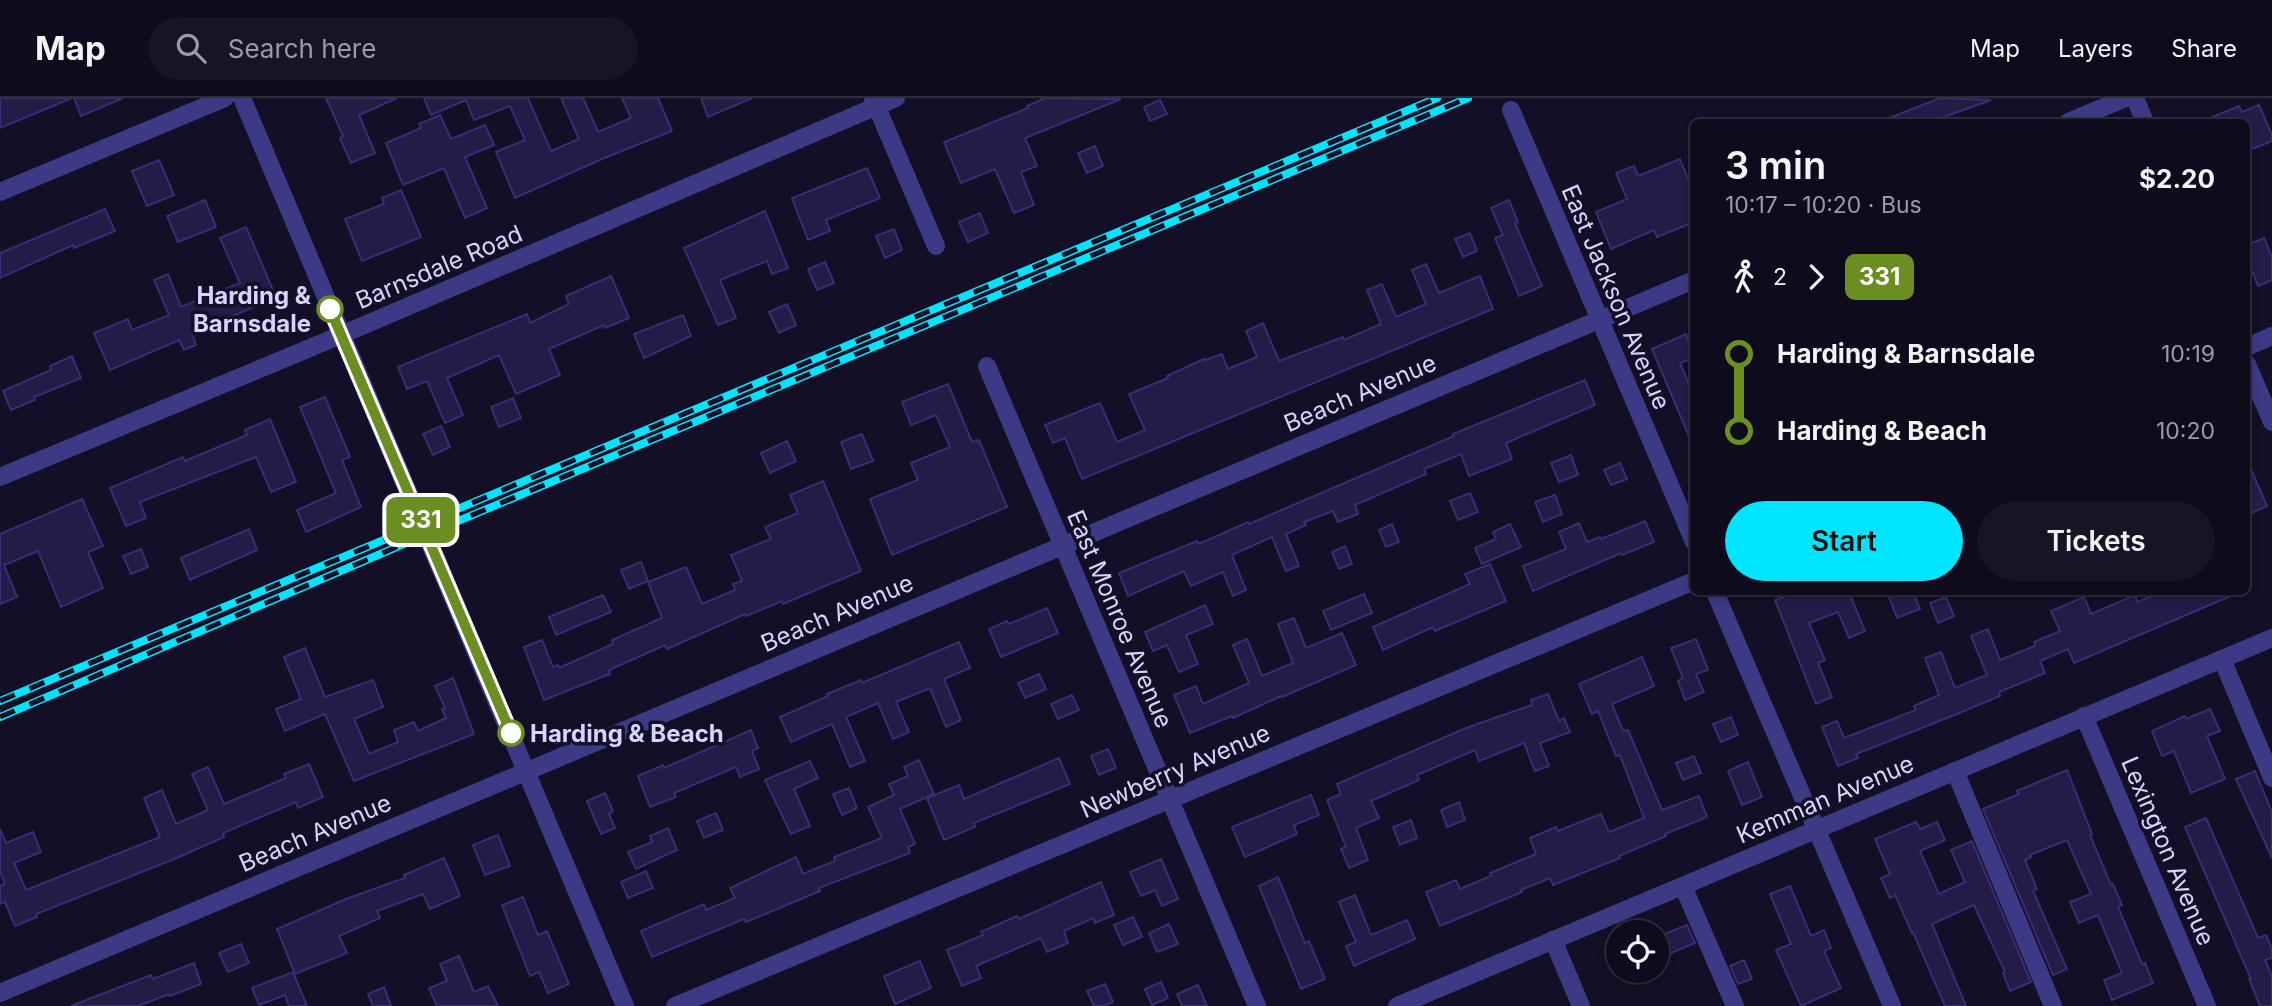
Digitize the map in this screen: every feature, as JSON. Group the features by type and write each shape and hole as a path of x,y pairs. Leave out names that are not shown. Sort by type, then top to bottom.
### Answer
{"street":[{"path":"0,192 225,98"},
{"path":"242,98 625,1006"},
{"name":"Barnsdale Road","path":"0,477 341,335 875,102 896,98"},
{"path":"2075,119 2126,98"},
{"path":"2135,98 2144,119"},
{"path":"875,102 936,247"},
{"name":"East Jackson Avenue","path":"1511,110 1690,533"},
{"name":"Beach Avenue","path":"0,993 1690,282"},
{"path":"2250,346 2272,336"},
{"name":"East Monroe Avenue","path":"987,366 1257,1006"},
{"path":"2250,371 2272,422"},
{"name":"Newberry Avenue","path":"675,1006 1690,583"},
{"path":"1716,595 1892,1006"},
{"name":"Kemman Avenue","path":"1397,1006 1416,1002 1553,940 2272,638"},
{"path":"2221,659 2272,778"},
{"name":"Lexington Avenue","path":"2084,716 2207,1006"},
{"path":"1955,771 2053,1006"},
{"path":"1684,886 1735,1006"},
{"path":"1553,940 1581,1006"}],"building":[{"path":"0,98 72,98 0,128"},
{"path":"74,98 123,98 81,116"},
{"path":"326,98 397,98 359,115 375,153 351,163 340,138 343,136"},
{"path":"424,98 528,98 551,151 579,139 561,98 583,98 598,132 631,118 622,98 658,98 672,131 515,198 496,152 525,140 510,106 474,120 466,100 431,115"},
{"path":"701,98 752,98 708,117"},
{"path":"1045,98 1121,99 1025,138 1037,166 1021,172 1034,205 1014,213 995,169 961,183 944,142 1028,108 1027,106"},
{"path":"1940,98 1991,100 1938,119 1887,119"},
{"path":"1160,100 1167,114 1150,121 1144,107"},
{"path":"2259,105 2272,141 2250,150 2250,119 2207,119 2239,106 2242,112"},
{"path":"440,115 451,139 485,125 494,145 465,157 487,208 465,218 444,168 403,185 386,143 421,128 419,124"},
{"path":"1095,146 1103,166 1087,173 1078,153"},
{"path":"1680,159 1690,184 1690,224 1657,237 1654,230 1611,249 1596,212 1627,199 1616,173 1634,166 1638,176"},
{"path":"159,160 174,195 147,206 132,171"},
{"path":"867,168 880,198 826,220 830,231 808,240 792,198"},
{"path":"401,190 421,237 362,261 345,219 384,204 382,198"},
{"path":"205,200 216,227 178,242 167,216"},
{"path":"1509,200 1518,222 1515,223 1542,286 1519,296 1495,238 1503,235 1491,208"},
{"path":"105,209 115,231 74,248 73,245 0,278 0,253"},
{"path":"765,211 788,268 772,274 767,261 720,280 736,318 718,325 684,248"},
{"path":"980,213 988,233 968,242 959,222"},
{"path":"246,227 276,297 192,334 196,345 184,350 179,340 110,370 94,333 128,319 132,330 169,315 154,280 168,274 181,307 240,283 220,238"},
{"path":"894,229 902,250 885,258 876,236"},
{"path":"1470,233 1477,251 1463,257 1455,239"},
{"path":"2264,238 2272,257 2272,280 2258,286 2250,266 2250,244"},
{"path":"825,262 834,283 817,290 808,269"},
{"path":"1426,264 1439,293 1480,276 1493,309 1082,479 1065,438 1053,443 1045,425 1100,403 1117,442 1145,430 1129,394 1204,359 1222,354 1228,369 1257,357 1246,331 1263,323 1279,361 1343,337 1344,340 1381,324 1367,290 1382,284 1396,317 1426,304 1412,270"},
{"path":"611,276 629,318 605,328 604,325 549,349 560,375 516,394 499,355 447,378 463,415 445,423 427,381 407,389 398,367 527,314 530,323 569,304 566,296"},
{"path":"787,304 796,325 779,333 769,312"},
{"path":"683,315 691,336 644,358 634,334"},
{"path":"1686,334 1690,359 1680,363 1690,387 1690,439 1652,349"},
{"path":"72,356 81,378 34,397 35,400 11,410 3,391 51,370 50,366"},
{"path":"1585,380 1595,405 1506,443 1512,459 1469,476 1461,454 1424,469 1426,474 1355,505 1358,514 1338,522 1333,511 1304,522 1306,525 1286,534 1299,566 1286,571 1272,537 1232,555 1246,590 1233,596 1223,572 1191,586 1184,571 1128,596 1119,573 1197,541 1199,544 1248,522 1249,524 1454,436 1453,434"},
{"path":"948,384 972,442 979,440 1007,507 892,555 870,499 918,480 911,463 950,447 936,415 911,425 902,402"},
{"path":"325,397 350,457 342,460 361,507 306,532 297,510 336,493 300,407"},
{"path":"513,398 521,418 499,427 491,407"},
{"path":"270,419 296,482 271,492 256,457 140,502 146,518 126,526 110,488 183,457 185,461 247,435 245,430"},
{"path":"441,426 450,447 433,455 423,434"},
{"path":"862,434 873,461 851,469 841,442"},
{"path":"787,441 796,461 770,473 761,453"},
{"path":"1571,455 1578,475 1559,482 1551,463"},
{"path":"1620,463 1627,479 1611,485 1604,470"},
{"path":"2250,467 2267,506 2250,514"},
{"path":"823,481 861,571 783,604 782,601 746,616 745,614 667,649 665,645 609,670 610,674 544,700 524,647 542,640 553,667 558,665 559,668 613,644 612,640 662,618 648,582 686,567 702,604 735,590 733,584 742,581 731,555 771,539 765,527 798,513 790,495"},
{"path":"1470,493 1478,512 1458,520 1450,501"},
{"path":"1555,495 1562,514 1543,522 1535,502"},
{"path":"82,499 103,546 88,552 103,588 61,607 38,551 4,565 17,597 0,604 0,534"},
{"path":"1645,521 1654,542 1622,555 1621,553 1533,591 1523,566 1566,549 1559,532 1579,523 1587,542"},
{"path":"1392,524 1399,542 1386,547 1379,530"},
{"path":"1510,524 1521,547 1482,564 1475,548 1496,539 1493,532"},
{"path":"249,529 257,550 190,580 181,558"},
{"path":"1345,546 1352,564 1339,569 1332,552"},
{"path":"141,549 148,567 131,574 123,556"},
{"path":"641,562 648,581 629,589 621,570"},
{"path":"1490,564 1506,601 1435,631 1433,627 1383,650 1373,627 1470,584 1465,574"},
{"path":"1364,594 1372,613 1331,630 1323,611"},
{"path":"603,595 611,612 556,635 549,617"},
{"path":"1788,595 1850,595 1865,631 1849,638 1838,612 1809,623 1825,660 1818,663 1832,697 1816,704 1775,600"},
{"path":"1888,595 1914,595 1920,609 1897,618"},
{"path":"2135,595 2137,602 2155,595 2233,595 2074,663 2068,649 2040,661 2045,673 1999,692 2000,696 1856,754 1858,758 1838,766 1822,727 1837,721 1844,738 1916,710 1914,706 1939,695 1925,658 1941,652 1955,688 1987,675 1971,636 1988,629 2000,660 2035,646 2034,642 2060,631 2051,611 2084,597 2091,614"},
{"path":"1946,597 1954,616 1938,623 1930,603"},
{"path":"1205,605 1213,624 1186,635 1198,664 1179,672 1167,645 1153,651 1145,632"},
{"path":"1047,608 1058,633 1001,657 989,629 1007,621 1009,624"},
{"path":"1294,618 1306,648 1342,633 1356,665 1233,718 1232,716 1190,733 1174,695 1196,686 1203,704 1249,683 1233,645 1247,639 1262,676 1293,663 1278,624"},
{"path":"1696,639 1708,670 1696,674 1704,692 1685,700 1678,681 1683,678 1671,648"},
{"path":"959,642 970,668 944,679 961,720 946,727 930,688 896,702 909,732 893,739 878,703 846,717 865,761 850,767 832,724 791,742 780,717 828,696 827,694 861,680 862,683"},
{"path":"305,648 325,697 373,680 383,707 354,719 369,754 398,742 394,730 414,722 418,731 446,718 442,709 445,708 435,686 453,678 474,734 354,781 325,714 285,731 276,709 301,699 284,657"},
{"path":"1642,657 1654,686 1612,704 1623,731 1628,730 1662,810 1699,796 1707,817 1665,834 1666,836 1619,856 1620,858 1553,885 1550,878 1440,926 1426,892 1456,880 1460,889 1536,854 1530,838 1556,827 1558,831 1601,814 1609,832 1644,818 1620,755 1616,756 1598,711 1592,714 1579,684"},
{"path":"1039,674 1046,689 1025,698 1018,683"},
{"path":"1548,694 1559,721 1564,718 1570,732 1540,743 1549,766 1535,771 1524,743 1479,761 1475,750 1417,775 1419,780 1371,801 1379,818 1356,828 1368,860 1349,868 1341,849 1346,847 1327,800 1341,794 1337,784 1466,728 1532,705 1531,700"},
{"path":"1072,695 1079,710 1058,719 1051,704"},
{"path":"2210,709 2220,731 2207,736 2225,779 2191,793 2174,751 2162,756 2152,731 2185,716 2186,719"},
{"path":"1731,717 1738,735 1721,742 1713,724"},
{"path":"751,730 758,748 752,751 759,769 740,777 736,767 674,793 676,797 650,807 638,776 663,765 664,768"},
{"path":"1108,749 1116,768 1099,775 1091,756"},
{"path":"1694,756 1701,773 1683,780 1676,763"},
{"path":"1059,758 1070,784 974,823 975,827 944,840 927,798 959,785 964,799"},
{"path":"919,760 934,794 900,809 915,844 908,847 910,853 819,888 820,891 746,922 744,919 652,957 641,931 704,904 706,910 735,898 730,888 796,857 803,874 835,861 834,857 882,838 868,807 894,795 889,784 908,776 904,767"},
{"path":"810,761 818,778 794,789 810,826 791,834 765,780"},
{"path":"1748,762 1762,797 1742,805 1728,771"},
{"path":"309,764 323,797 298,808 296,802 223,833 224,837 179,857 36,914 37,917 15,926 5,902 0,904 0,886 5,884 0,872 0,829 6,843 33,832 41,852 14,863 26,890 160,837 144,798 162,790 176,824 208,810 192,774 208,767 224,804 286,778 284,774"},
{"path":"2067,770 2092,834 2090,835 2122,905 2118,907 2153,983 2112,1000 2104,980 2122,973 2098,915 2079,923 2070,902 2091,894 2067,840 2030,855 2031,857 2025,860 2037,889 2033,891 2067,969 2053,975 1983,809"},
{"path":"2255,771 2272,812 2272,858 2236,779"},
{"path":"849,788 857,808 842,815 833,794"},
{"path":"605,793 613,811 609,814 615,828 601,834 587,801"},
{"path":"1311,795 1319,815 1294,825 1297,834 1245,857 1232,827"},
{"path":"1459,802 1465,820 1447,827 1441,810"},
{"path":"716,813 723,830 704,838 697,821"},
{"path":"2206,818 2258,938 2266,935 2272,949 2272,958 2265,960 2272,976 2272,1006 2260,1006 2251,979 2185,827"},
{"path":"1411,820 1417,838 1400,845 1393,827"},
{"path":"1916,822 1920,829 1937,822 1945,840 1920,851 1939,894 1965,882 1951,850 1972,841 2031,982 2010,991 2003,973 2005,972 1974,905 1932,924 1966,1006 1945,1006 1895,895 1890,898 1881,878 1890,874 1875,839"},
{"path":"668,828 677,850 636,869 628,852 652,842 650,836"},
{"path":"498,835 510,866 485,875 473,845"},
{"path":"444,858 460,896 430,909 423,894 377,911 380,918 339,936 347,953 295,974 277,929 346,899 405,878 404,875"},
{"path":"1161,859 1178,899 1162,906 1155,890 1141,896 1130,872"},
{"path":"646,871 653,888 628,898 621,882"},
{"path":"1278,877 1305,943 1309,941 1325,979 1301,989 1259,886"},
{"path":"1101,882 1114,915 1095,923 1093,918 1064,931 1068,943 1047,952 1041,938 976,966 981,978 962,986 947,950 983,935 981,932 1017,916 1019,919"},
{"path":"1790,886 1811,936 1824,930 1831,948 1824,951 1841,988 1801,1006 1776,950 1791,944 1770,894"},
{"path":"1355,895 1371,935 1407,920 1415,939 1354,966 1346,946 1356,942 1339,902"},
{"path":"523,897 538,935 547,931 569,984 548,993 539,972 530,976 502,905"},
{"path":"1133,917 1142,937 1123,945 1114,925"},
{"path":"1169,924 1178,944 1157,952 1149,933"},
{"path":"1687,925 1695,943 1669,954 1669,932"},
{"path":"241,944 249,963 228,972 219,953"},
{"path":"459,956 474,992 488,986 498,1006 437,1006 429,988 447,981 440,964"},
{"path":"1744,960 1752,979 1738,984 1730,966"},
{"path":"920,961 931,988 895,1004 884,976"},
{"path":"194,963 201,984 170,996 169,994 138,1006 71,1006 151,975 153,979"},
{"path":"293,972 307,1006 289,1006 285,995 259,1005 252,988"},
{"path":"1161,982 1168,998 1152,1005 1145,989"},
{"path":"1105,984 1113,1002 1094,1006 1087,991"},
{"path":"1198,985 1207,1006 1182,1006 1177,994"},
{"path":"384,987 391,1006 373,1006 368,994"}],"railway":[{"path":"0,701 1437,98"},
{"path":"0,717 427,534 1468,98"}],"bus line":[{"name":"331","path":"330,309 511,733"}],"place":[{"name":"Harding & Barnsdale","path":"330,309"},
{"name":"Harding & Beach","path":"511,733"}]}
